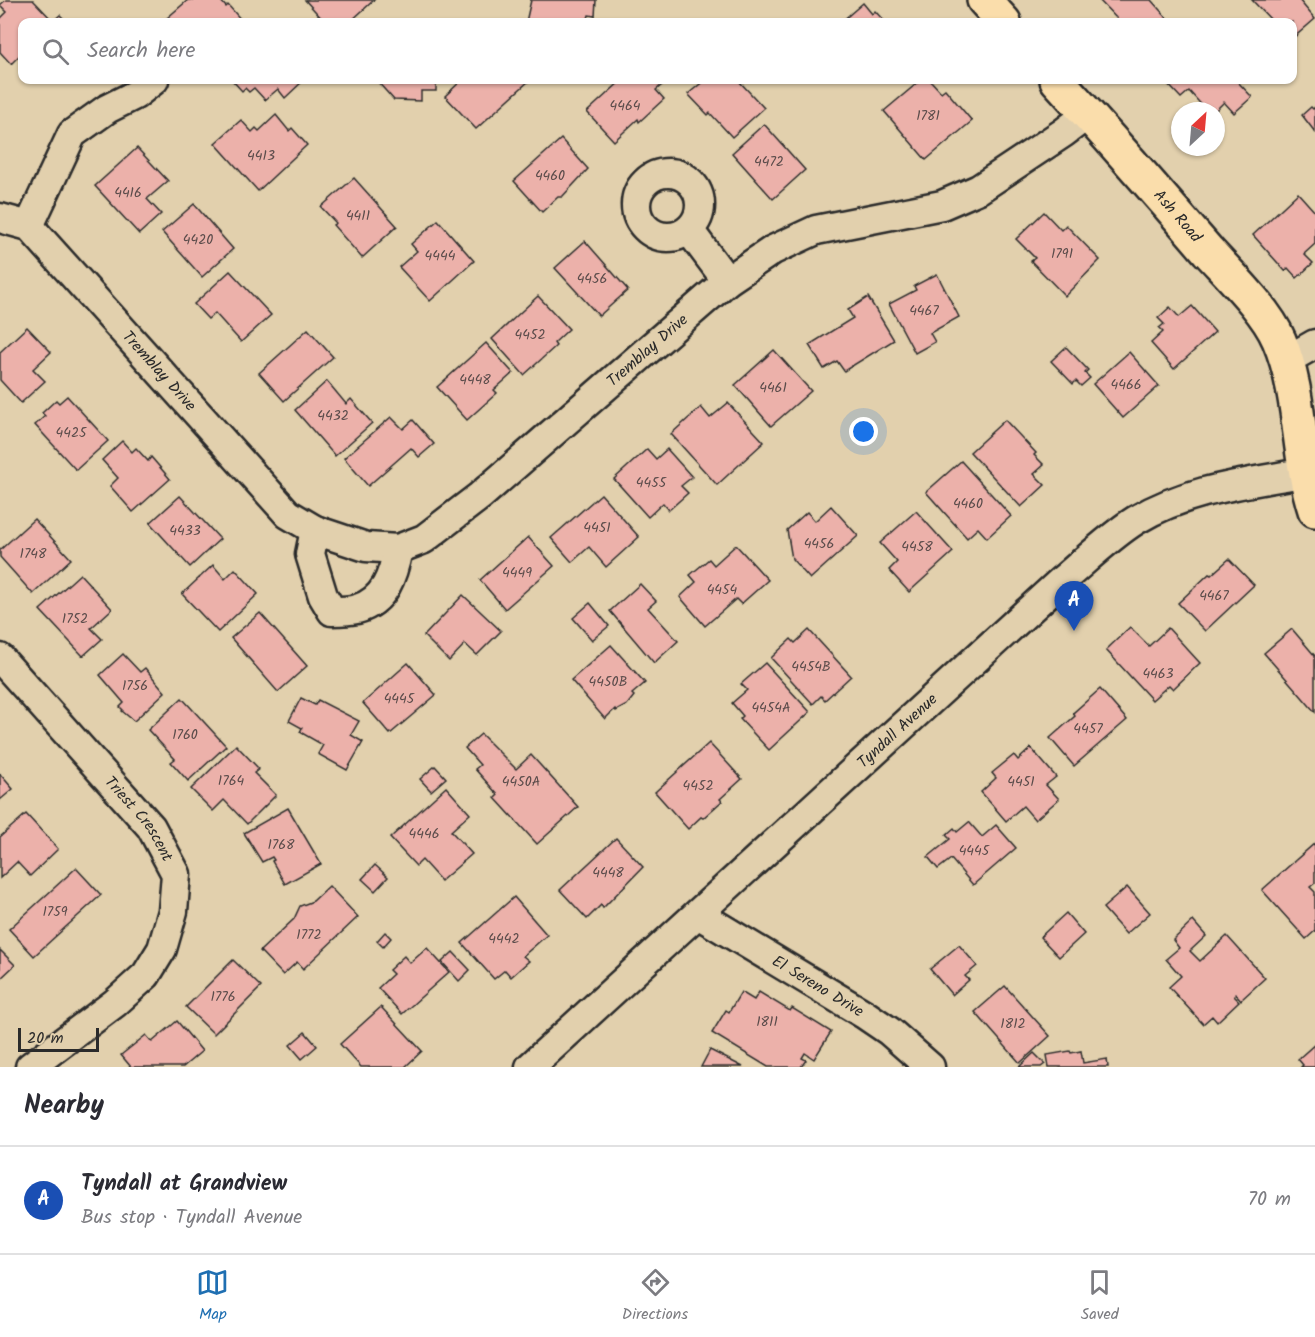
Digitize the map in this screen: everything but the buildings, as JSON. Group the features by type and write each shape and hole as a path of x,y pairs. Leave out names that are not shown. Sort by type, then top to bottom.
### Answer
{"main road":[{"path":"984,0 1000,18"},
{"name":"Ash Road","path":"1060,84 1263,315 1278,338 1287,360 1296,400 1306,472 1315,510"}],"street":[{"path":"0,218 29,225 72,134 149,84"},
{"name":"Tremblay Drive","path":"29,225 288,514 315,530 366,547 398,549 424,539 480,496 727,281 773,250 816,230 942,205 978,189 1088,114"},
{"path":"689,230 727,281"},
{"path":"1287,360 1315,344"},
{"name":"Tyndall Avenue","path":"530,1067 1061,581 1134,521 1157,509 1207,491 1306,472"},
{"path":"315,530 310,554 323,596 332,611 356,609 375,600 393,576 398,549"},
{"name":"Triest Crescent","path":"0,658 151,827 177,874 173,911 162,949 146,975 115,1003 30,1067"},
{"name":"El Sereno Drive","path":"698,914 872,1020 913,1050 930,1067"}],"place":[{"name":"Tyndall at Grandview","path":"1074,631"}]}
